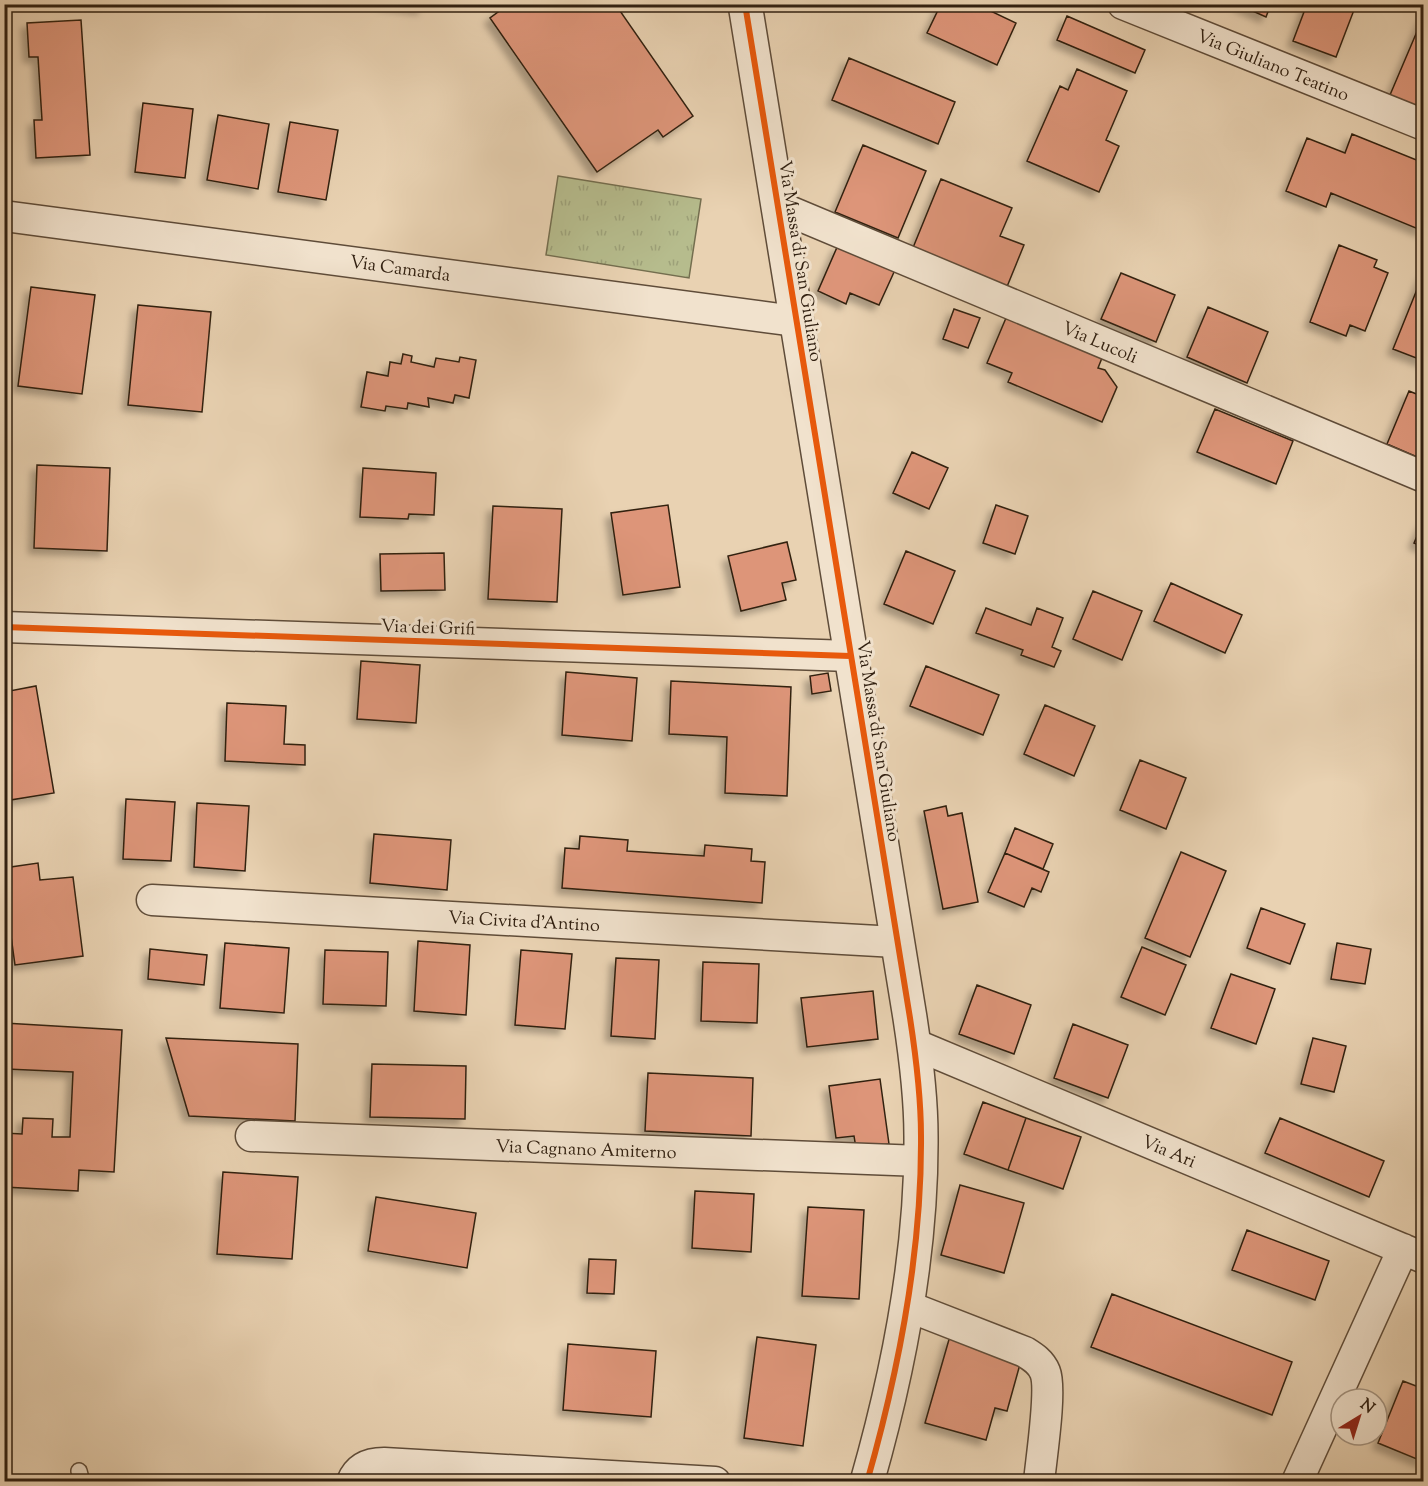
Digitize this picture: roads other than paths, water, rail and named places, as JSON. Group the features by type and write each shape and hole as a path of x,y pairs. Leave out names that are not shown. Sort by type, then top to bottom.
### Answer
{"street":[{"name":"Via Massa di San Giuliano","path":"745,4 914,1044 920,1105 920,1192 907,1306 892,1381 867,1482"},
{"name":"Via Giuliano Teatino","path":"1123,4 1424,125"},
{"name":"Via Lucoli","path":"777,206 1424,477"},
{"name":"Via Camarda","path":"4,216 795,321"},
{"name":"Via dei Grifi","path":"4,627 850,656"},
{"name":"Via Civita d'Antino","path":"152,900 896,942"},
{"name":"Via Ari","path":"914,1044 1413,1254"},
{"name":"Via Cagnano Amiterno","path":"251,1136 921,1161"},
{"path":"1297,1482 1413,1254"},
{"path":"907,1306 1025,1352 1040,1363 1045,1372 1047,1390 1039,1482"},
{"path":"352,1482 354,1476 363,1467 384,1463 715,1482"}]}
